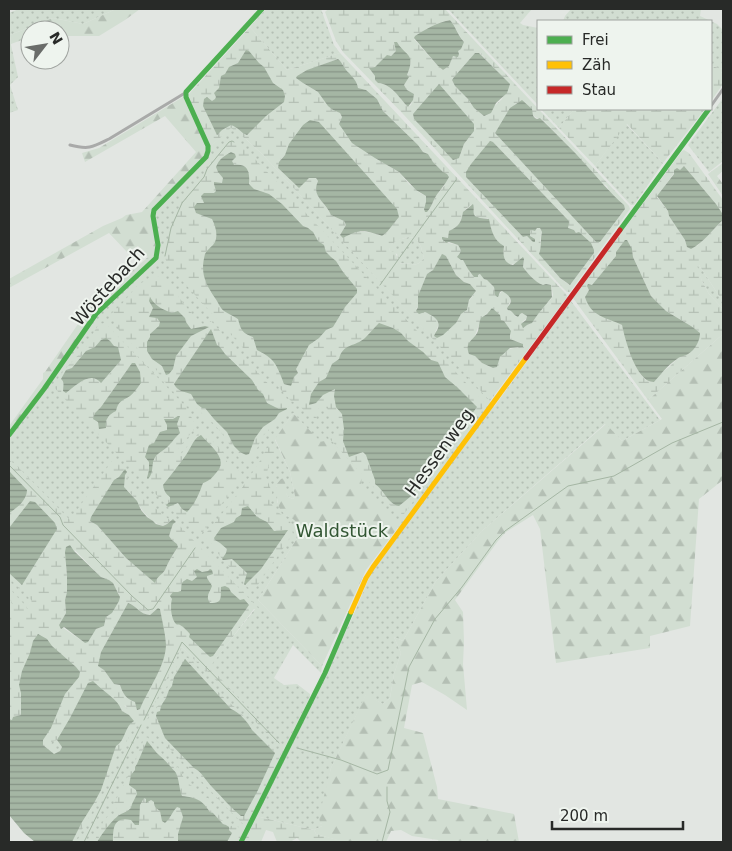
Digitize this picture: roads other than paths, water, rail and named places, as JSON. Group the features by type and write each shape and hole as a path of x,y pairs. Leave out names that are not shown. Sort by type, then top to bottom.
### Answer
{"street":[{"path":"70,145 88,148 96,145 186,92 262,9"},
{"path":"712,105 723,89"},
{"name":"Wöstebach","path":"9,435 96,314 156,258 158,245 153,216 154,210 204,160 208,151 206,142 186,97 186,92"},
{"name":"Hessenweg","path":"241,842 324,673 366,578 373,567 707,110"}],"waterway":[{"path":"165,256 171,228 182,203 204,177 207,169 229,142 234,142"},
{"path":"380,285 456,180"},
{"path":"297,748 341,760 377,774 388,770 409,667 435,619 462,587 496,540 505,531 568,486 614,476 672,443 723,422"},
{"path":"9,465 60,517 63,525 148,610 153,609 195,548"},
{"path":"144,720 182,642 279,743"},
{"path":"84,842 141,725"},
{"path":"382,842 390,812 387,801 387,787"}],"park label":[{"name":"Waldstück","path":"342,530"}]}
